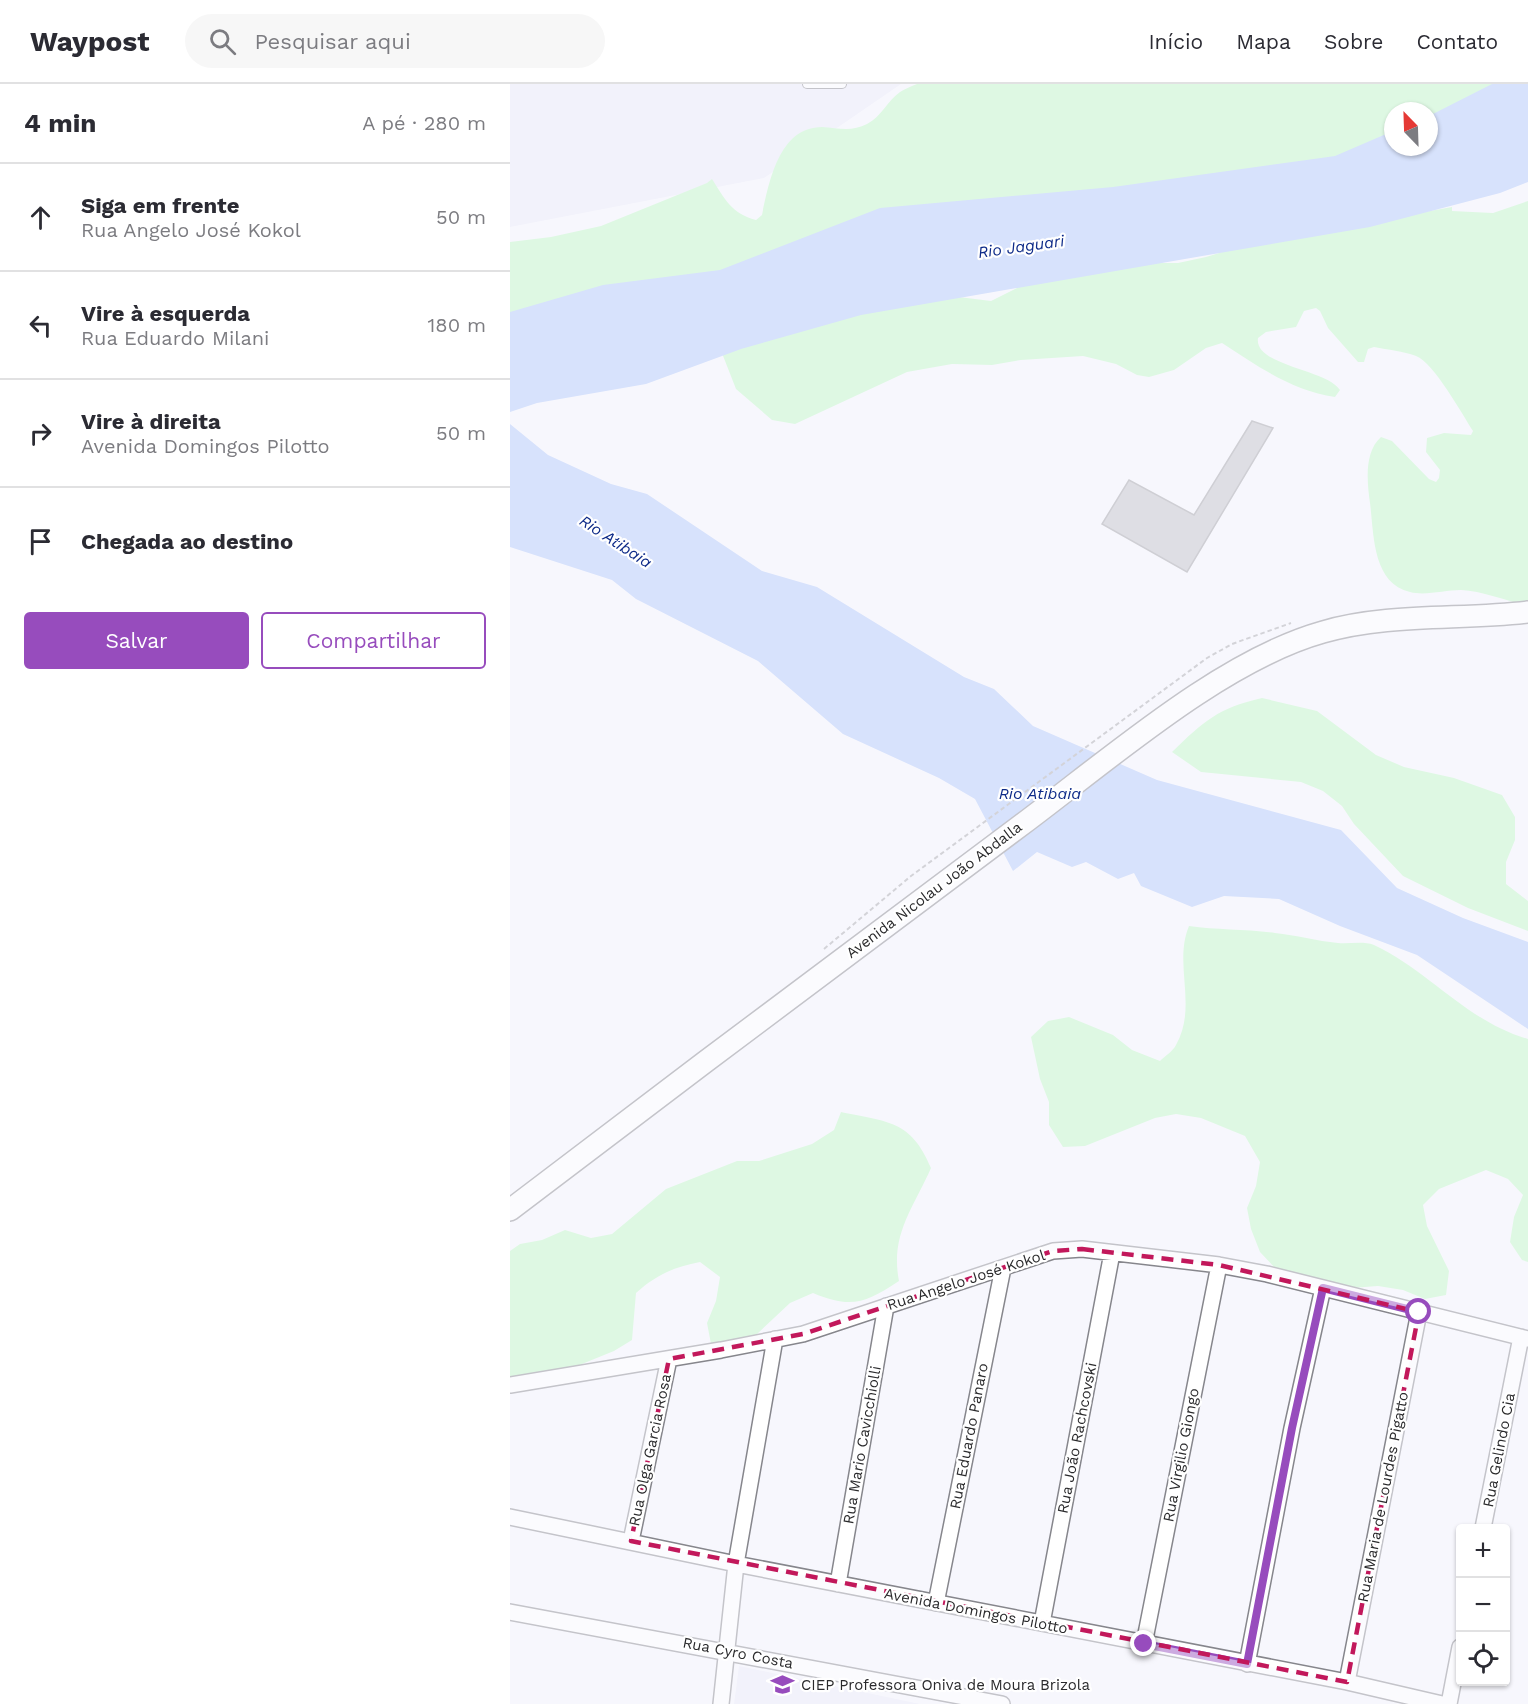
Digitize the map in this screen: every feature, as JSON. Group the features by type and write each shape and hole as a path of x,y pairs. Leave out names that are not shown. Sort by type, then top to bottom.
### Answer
{"main road":[{"name":"Avenida Nicolau João Abdalla","path":"510,1210 1162,720 1237,670 1268,653 1323,632 1355,625 1528,612"}],"street":[{"name":"Rua Angelo José Kokol","path":"510,1385 803,1334 1053,1251 1082,1249 1219,1265 1323,1288 1524,1338"},
{"name":"Rua João Rachcovski","path":"1042,1623 1113,1252"},
{"name":"Rua Virgilio Giongo","path":"1144,1644 1219,1265"},
{"name":"Rua Eduardo Panaro","path":"936,1603 1003,1268"},
{"path":"1247,1664 1292,1428 1323,1288"},
{"name":"Rua Mario Cavicchiolli","path":"838,1584 886,1306"},
{"name":"Rua Maria de Lourdes Pigatto","path":"1347,1682 1419,1312"},
{"name":"Rua Gelindo Cia","path":"1484,1524 1524,1338"},
{"path":"721,1704 736,1564 775,1340"},
{"name":"Rua Olga Garcia Rosa","path":"631,1541 669,1359"},
{"name":"Avenida Domingos Pilotto","path":"510,1517 736,1564 1347,1682 1442,1704"},
{"name":"Rua Cyro Costa","path":"510,1612 726,1650 1002,1704"},
{"path":"1449,1704 1456,1671"}],"lane":[{"path":"807,84 842,84"}],"path":[{"path":"911,876 1147,700"}],"highlighted area":[{"path":"1082,1249 1219,1265 1419,1312 1347,1682 631,1541 669,1359 803,1334 1053,1251"}],"shaded area":[{"path":"510,84 901,84 764,178 510,227"},
{"name":"CIEP Professora Oniva de Moura Brizola","path":"739,1666 920,1704 734,1704"}],"green space":[{"path":"917,84 1528,84 1528,110 1438,146 1438,102 1384,102 1384,156 1413,156 1391,165 510,341 510,242 551,237 601,226 712,179 725,199 735,209 756,220 762,215 768,187 778,159 795,136 807,129 822,127 845,129 867,124 877,117 900,92"},
{"path":"1528,201 1528,606 1486,594 1461,590 1410,592 1398,587 1388,579 1377,556 1368,486 1369,459 1376,443 1381,437 1392,441 1429,479 1436,482 1440,470 1426,452 1427,438 1444,433 1471,435 1473,431 1439,378 1423,361 1411,354 1374,347 1368,349 1364,362 1358,362 1328,328 1320,311 1316,308 1304,311 1296,327 1266,332 1258,338 1260,347 1267,355 1332,383 1340,390 1335,397 1290,383 1262,369 1222,343 1206,348 1174,370 1149,377 1137,375 1116,364 1083,356 1021,360 992,365 952,364 907,372 795,424 772,420 736,389 718,343 951,296 991,301 1031,281 1122,263 1178,263 1252,243 1452,207 1452,211 1493,213"},
{"path":"1262,698 1317,711 1376,755 1404,767 1454,778 1502,795 1515,817 1515,840 1506,862 1506,884 1528,901 1528,931 1468,908 1403,876 1354,824 1342,806 1323,791 1301,782 1201,772 1172,752 1212,717 1234,706"},
{"path":"1189,926 1374,945 1394,956 1486,1021 1528,1039 1528,1262 1522,1260 1510,1242 1514,1217 1523,1195 1508,1179 1486,1170 1439,1189 1423,1205 1427,1226 1449,1271 1446,1295 1425,1299 1403,1290 1378,1286 1352,1288 1326,1280 1298,1278 1276,1269 1260,1252 1251,1229 1247,1208 1256,1186 1260,1162 1245,1136 1201,1118 1176,1114 1155,1118 1085,1146 1063,1147 1049,1125 1049,1102 1040,1079 1031,1037 1048,1021 1069,1017 1113,1035 1132,1050 1160,1061 1175,1047 1182,1030 1186,1000 1183,955"},
{"path":"841,1112 885,1121 906,1132 915,1140 931,1168 900,1236 897,1265 899,1281 867,1299 858,1301 838,1301 813,1293 790,1303 757,1334 734,1344 711,1344 707,1323 716,1301 720,1277 700,1262 691,1264 658,1277 636,1293 632,1340 614,1351 540,1381 510,1380 510,1251 520,1244 542,1240 565,1230 591,1238 612,1234 666,1189 737,1161 759,1161 812,1144 834,1130"}],"water":[{"name":"Rio Jaguari","path":"1492,84 1528,84 1528,182 1500,193 1370,227 861,315 741,349 646,384 537,403 510,412 510,312 603,285 720,270 880,208 1113,187 1335,156 1384,135 1384,156 1438,156 1438,111"},
{"name":"Rio Atibaia","path":"510,424 548,455 611,484 647,494 762,571 817,587 964,677 994,689 1033,726 1157,780 1341,830 1397,888 1463,918 1528,942 1528,1029 1417,955 1340,926 1279,899 1224,896 1192,907 1141,886 1134,873 1118,879 1086,862 1072,867 1037,852 1013,871 975,799 939,778 843,734 758,661 636,599 612,580 510,547"}],"building":[{"path":"1252,421 1273,428 1187,572 1102,524 1129,480 1194,515"}],"place":[{"name":"CIEP Professora Oniva de Moura Brizola","path":"783,1685"}],"route":[{"path":"1144,1644 1247,1664 1292,1428 1323,1288 1419,1312"}]}
